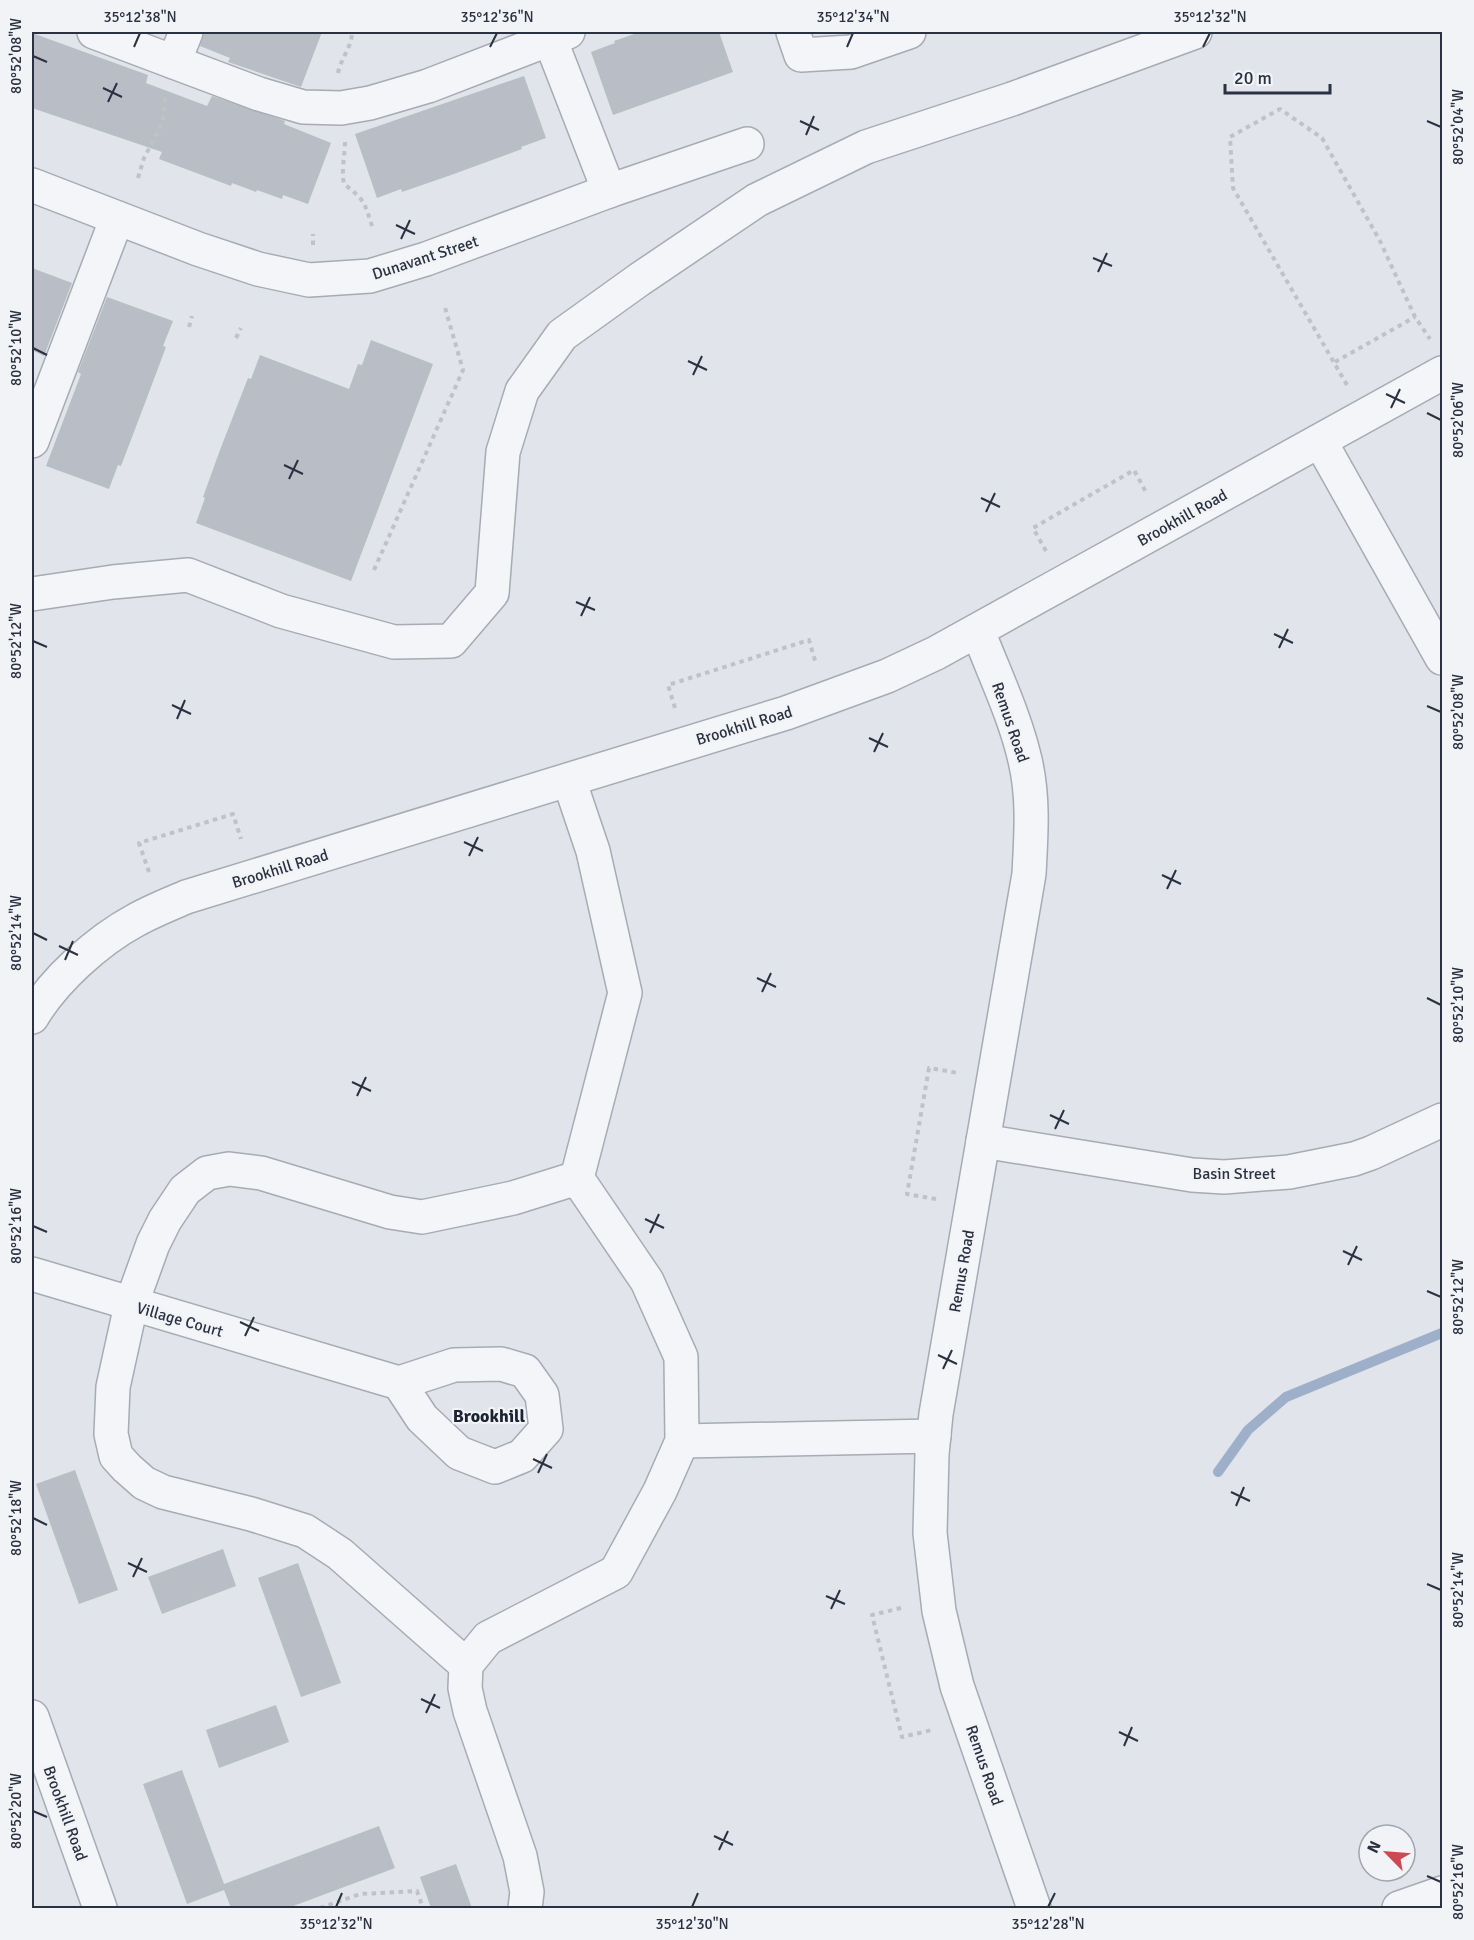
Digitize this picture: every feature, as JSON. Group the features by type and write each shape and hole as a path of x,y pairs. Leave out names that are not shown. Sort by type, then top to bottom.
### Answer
{"street":[{"path":"94,32 170,76 259,94 303,107 341,108 370,103 428,86 559,35 609,191"},
{"path":"170,76 186,32"},
{"path":"793,32 801,55 851,52 909,32"},
{"path":"32,594 113,582 188,575 281,611 394,642 451,641 492,593 503,452 522,391 562,335 757,200 866,147 1012,99 1196,32"},
{"name":"Dunavant Street","path":"32,185 258,269 309,280 370,276 426,260 609,191 747,144"},
{"path":"32,441 117,218"},
{"name":"Brookhill Road","path":"36,1002 112,935 136,919 186,897 786,713 887,676 978,631 1443,373"},
{"path":"1320,441 1443,658"},
{"name":"Remus Road","path":"978,631 1019,735 1026,762 1032,818 1029,874 934,1436 930,1533 939,1611 957,1686 1034,1908"},
{"path":"525,1908 527,1892 520,1856 470,1711 465,1688 466,1665 488,1638 616,1572 660,1491 682,1441 681,1357 647,1281 577,1178 625,993 593,851 569,780"},
{"name":"Basin Street","path":"983,1141 1192,1175 1224,1177 1290,1173 1354,1159 1443,1120"},
{"path":"466,1665 340,1554 305,1531 250,1514 163,1492 144,1483 126,1468 117,1456 111,1434 113,1387 131,1305 153,1244 165,1220 185,1190 207,1173 229,1169 261,1173 390,1212 422,1217 513,1198 577,1178"},
{"name":"Village Court","path":"32,1274 399,1383"},
{"path":"682,1441 934,1436"},
{"name":"Brookhill Road","path":"32,1717 100,1908"},
{"path":"1399,1908 1443,1893"}],"path":[{"path":"338,77 340,65 352,39 352,32"},
{"path":"138,178 144,158 164,116 170,76"},
{"path":"1347,385 1233,188 1230,137 1280,110 1322,138 1380,241 1415,316 1430,339"},
{"path":"345,136 346,159 342,176 344,184 359,194 364,201 373,229"},
{"path":"374,570 462,370 444,304"},
{"path":"189,327 192,316"},
{"path":"1335,362 1415,316"},
{"path":"236,338 241,328"},
{"path":"1046,551 1033,528 1134,470 1147,494"},
{"path":"675,708 668,684 808,640 816,664"},
{"path":"149,872 139,843 233,814 241,839"},
{"path":"936,1199 907,1194 911,1171 929,1068 958,1073"},
{"path":"901,1608 872,1615 899,1726 902,1737 932,1730"},
{"path":"320,1908 360,1894 417,1891 423,1908"}],"building":[{"path":"204,32 322,32 301,87 228,62 230,58 200,46"},
{"path":"640,32 719,32 733,72 613,115 591,52"},
{"path":"32,33 148,75 146,83 207,106 212,96 285,121 284,124 331,143 308,204 283,195 282,199 257,190 256,192 232,183 231,186 159,159 162,152 32,108"},
{"path":"524,76 546,138 451,175 377,198 355,134"},
{"path":"32,268 72,283 44,356 32,350"},
{"path":"107,297 173,321 163,346 166,347 121,466 118,465 109,489 46,466 81,374 78,372"},
{"path":"371,340 433,364 351,581 196,523 220,450 248,378 251,379 260,355 349,389 358,364 362,365"},
{"path":"75,1470 118,1590 79,1604 36,1484"},
{"path":"223,1549 236,1586 162,1614 148,1577"},
{"path":"298,1563 341,1683 301,1697 258,1578"},
{"path":"276,1705 289,1742 219,1768 206,1730"},
{"path":"182,1770 224,1884 379,1826 395,1868 288,1908 231,1908 224,1890 187,1904 143,1784"},
{"path":"456,1864 472,1908 431,1908 420,1877"}],"waterway":[{"path":"1218,1472 1248,1430 1286,1397 1442,1333"}],"district":[{"name":"Brookhill","path":"489,1416"}]}
